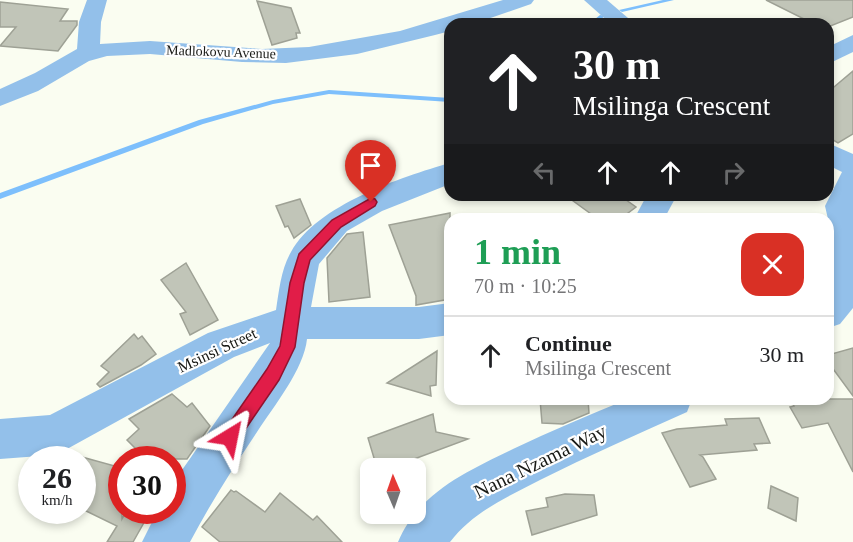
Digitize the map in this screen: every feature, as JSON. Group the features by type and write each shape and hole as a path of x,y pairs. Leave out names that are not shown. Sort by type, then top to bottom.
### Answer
{"street":[{"path":"88,53 90,22 97,0"},
{"name":"Madlokovu Avenue","path":"469,18 524,0"},
{"path":"594,0 616,18"},
{"name":"Madlokovu Avenue","path":"0,98 18,92 88,53 136,48 232,55 300,54 351,48 407,37 444,26"},
{"path":"834,53 853,42"},
{"path":"834,156 853,166"},
{"path":"165,542 195,488 273,374 288,347 303,258 336,223 371,202 444,175"},
{"path":"834,306 847,291 849,276 840,206 853,178"},
{"name":"Msinsi Street","path":"0,439 53,435 221,345 265,328 293,323 418,323 444,320"},
{"name":"Nana Nzama Way","path":"421,542 442,516 473,491 558,449 659,405"}],"building":[{"path":"766,0 853,0 853,17 834,25 834,18 802,18"},
{"path":"257,1 291,8 300,33 296,33 297,38 272,45"},
{"path":"0,2 68,9 60,21 77,21 77,25 58,51 0,46 16,27 0,27"},
{"path":"853,71 853,134 838,143 834,141 834,87"},
{"path":"300,199 311,225 294,238 288,226 285,227 276,206"},
{"path":"573,201 628,201 636,207 628,213 590,213"},
{"path":"444,214 444,300 416,305 416,296 389,225"},
{"path":"363,232 370,297 329,302 327,258 347,234"},
{"path":"186,263 218,320 190,335 180,314 186,312 161,280"},
{"path":"134,334 138,339 142,336 156,354 141,365 100,387 97,384 109,372 101,366"},
{"path":"853,348 853,396 834,370 834,353"},
{"path":"437,351 436,385 430,386 431,396 387,383"},
{"path":"172,394 187,407 192,403 210,426 186,459 186,446 133,446 127,440 139,429 129,419"},
{"path":"834,399 853,399 853,472 828,423 802,428 790,407 834,405"},
{"path":"540,405 588,405 589,413 563,424 542,423"},
{"path":"433,414 436,432 468,439 417,458 374,458 368,438"},
{"path":"759,418 770,443 754,444 757,450 700,455 716,479 690,487 662,433 677,429 727,425 725,419"},
{"path":"96,461 108,464 108,522 96,516"},
{"path":"771,486 798,498 796,521 768,508"},
{"path":"231,490 236,491 265,512 280,493 313,520 317,516 342,542 220,542 202,527"},
{"path":"565,494 594,495 597,515 532,535 526,511 548,507 546,498"},
{"path":"113,524 143,524 133,542 107,542 117,526"}],"waterway":[{"path":"622,10 671,0"},
{"path":"0,196 201,122 273,102 329,92 444,100"}],"route":[{"path":"230,437 273,374 288,347 303,258 336,223 371,202"}]}
